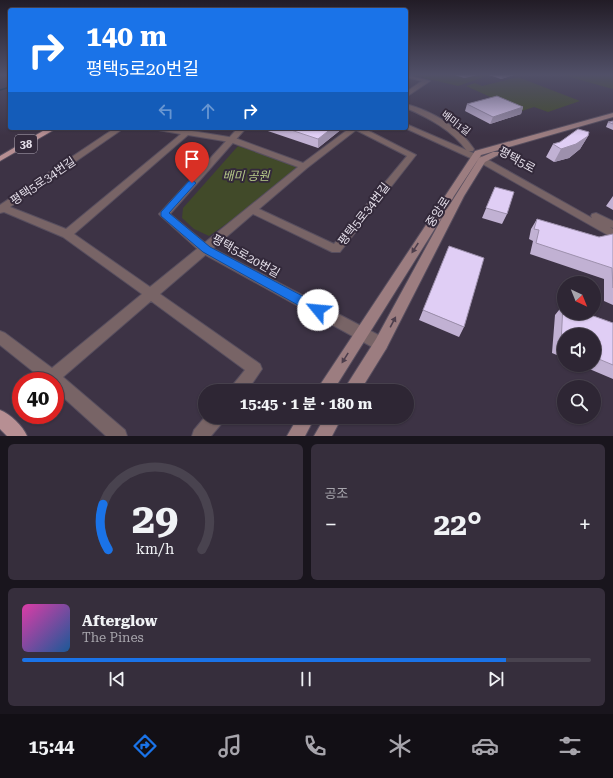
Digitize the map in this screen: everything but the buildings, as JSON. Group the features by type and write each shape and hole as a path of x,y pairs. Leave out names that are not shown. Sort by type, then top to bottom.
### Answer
{"main road":[{"path":"478,155 613,115"},
{"path":"478,155 613,119"},
{"name":"38","path":"0,154 41,130"},
{"name":"38","path":"0,159 50,130"},
{"name":"중앙로","path":"328,384 478,155"},
{"name":"중앙로","path":"355,384 381,344 459,196 478,155"},
{"path":"0,418 19,436"},
{"path":"295,436 303,424"},
{"path":"322,436 330,424"}],"street":[{"name":"배미1길","path":"408,107 430,117 465,141 478,155"},
{"name":"평택5로","path":"408,124 478,155 613,226"},
{"path":"408,127 478,155 613,234"},
{"name":"평택5로34번길","path":"2,209 117,130"},
{"path":"67,234 190,130 232,140 304,166"},
{"name":"평택5로20번길","path":"240,130 164,214 206,250 381,344"},
{"name":"평택5로34번길","path":"59,372 151,294 206,250 304,166 353,130"},
{"name":"평택5로34번길","path":"252,210 336,249 412,155 360,130"},
{"name":"평택5로34번길","path":"2,209 67,234 151,294"},
{"path":"151,294 255,368 242,384"},
{"path":"0,337 44,372"},
{"path":"64,388 119,436"},
{"path":"200,436 210,424"}],"green space":[{"path":"487,95 565,95 580,101 548,112 534,107 522,111"},
{"name":"배미 공원","path":"238,146 296,165 297,169 209,236 194,229 182,218 183,208"}],"route":[{"path":"192,183 164,214 206,250 318,310"}]}
